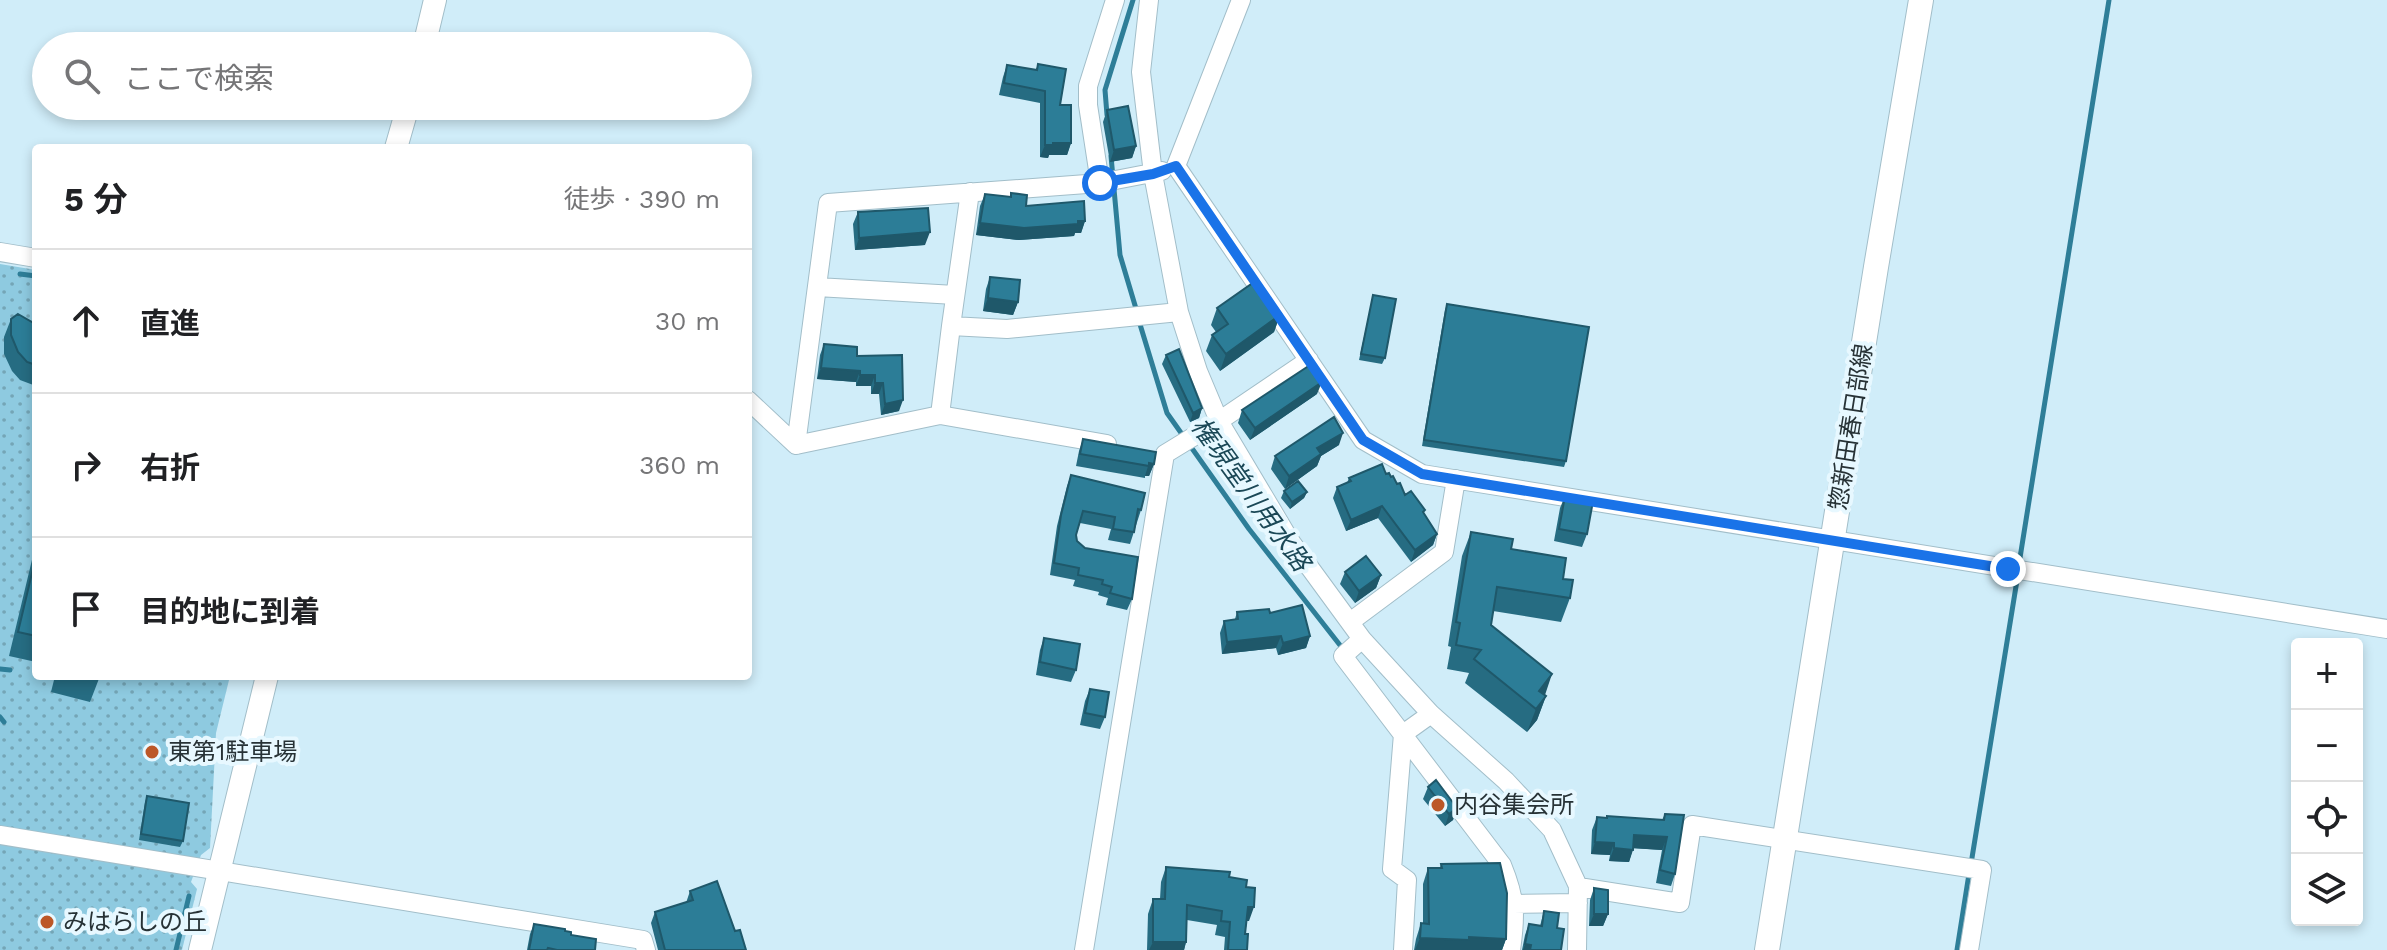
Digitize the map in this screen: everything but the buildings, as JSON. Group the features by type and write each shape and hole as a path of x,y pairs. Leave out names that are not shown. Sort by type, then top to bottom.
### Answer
{"main road":[{"name":"惣新田春日部線","path":"1767,950 1921,0"}],"street":[{"path":"427,32 435,0"},
{"path":"1100,183 1088,86 1115,0"},
{"path":"1149,0 1141,72 1153,174 1179,312 1198,371 1219,421 1291,542 1362,639 1431,714 1506,781 1552,830 1578,895 1577,950"},
{"path":"796,445 828,203 1100,183 1153,174 1176,166 1241,0"},
{"path":"397,144 404,120"},
{"path":"1176,166 1363,440 1422,474 2387,629"},
{"path":"940,415 970,192"},
{"path":"0,252 32,257"},
{"path":"817,287 955,295"},
{"path":"951,326 1007,329 1179,312"},
{"path":"1084,950 1158,452 1219,421 1309,360"},
{"path":"752,404 796,445"},
{"path":"796,445 940,415 1120,446"},
{"path":"1350,622 1444,552 1456,479"},
{"path":"1362,639 1343,656 1502,865 1516,912 1511,950"},
{"path":"200,950 266,680"},
{"path":"1403,950 1407,880 1392,869 1403,734 1431,714"},
{"path":"1514,904 1578,895 1680,903 1692,825 1982,870 1969,950"},
{"path":"0,835 643,940 646,950"}],"shaded area":[{"path":"0,264 32,269 32,680 229,680 216,733 210,848 201,855 191,882 197,889 182,950 0,950"}],"waterway":[{"name":"権現堂川用水路","path":"1107,115 1105,90 1133,0"},
{"path":"2019,564 2109,0"},
{"name":"権現堂川用水路","path":"1111,156 1120,255 1137,312"},
{"path":"20,274 32,276"},
{"name":"権現堂川用水路","path":"1139,321 1167,413 1249,529 1343,649"},
{"path":"1971,864 2018,574"},
{"path":"0,669 10,670"},
{"path":"0,717 4,722"},
{"path":"1957,950 1969,874"},
{"path":"176,950 189,896"}],"place":[{"name":"東第1駐車場","path":"152,752"},
{"name":"内谷集会所","path":"1438,805"},
{"name":"みはらしの丘","path":"47,922"}],"route":[{"path":"1100,183 1153,174 1176,166 1363,440 1422,474 2008,569"}]}
